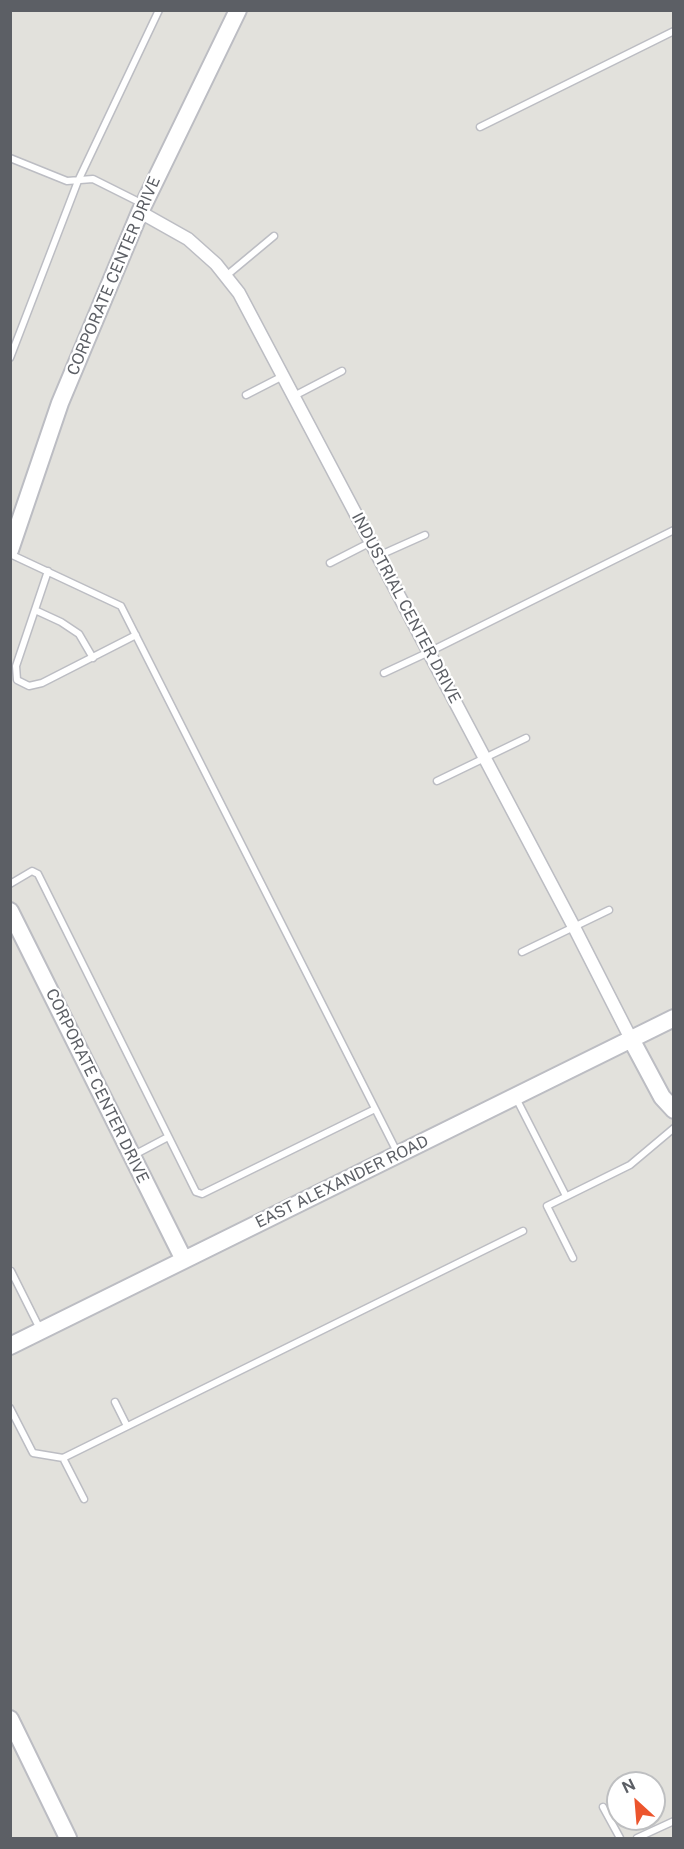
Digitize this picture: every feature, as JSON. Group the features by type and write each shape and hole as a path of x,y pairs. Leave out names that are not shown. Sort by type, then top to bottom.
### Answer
{"street":[{"name":"CORPORATE CENTER DRIVE","path":"10,552 60,403 142,208 238,10"},
{"name":"INDUSTRIAL CENTER DRIVE","path":"142,208 188,239 216,264 239,293 631,1039"},
{"name":"CORPORATE CENTER DRIVE","path":"10,911 184,1260"},
{"name":"EAST ALEXANDER ROAD","path":"10,1346 674,1018"},
{"path":"631,1039 662,1097 674,1110"},
{"path":"10,1719 68,1839"}],"lane":[{"path":"10,358 78,181 159,10"},
{"path":"480,127 674,31"},
{"path":"10,158 67,181 93,179 142,208"},
{"path":"226,276 274,236"},
{"path":"294,396 342,371"},
{"path":"246,395 283,376"},
{"path":"384,673 674,530"},
{"path":"378,556 425,535"},
{"path":"330,563 371,542"},
{"path":"10,552 121,606 398,1154"},
{"path":"48,571 16,666 17,680 29,687 42,683 136,635"},
{"path":"35,610 80,634 93,658"},
{"path":"437,781 526,738"},
{"path":"10,884 32,872 38,874 196,1191 202,1194 375,1109"},
{"path":"522,952 609,910"},
{"path":"515,1096 566,1196"},
{"path":"573,1258 547,1206 630,1165 674,1128"},
{"path":"132,1156 168,1137"},
{"path":"10,1408 33,1453 63,1458 523,1231"},
{"path":"11,1271 41,1331"},
{"path":"115,1402 127,1426"},
{"path":"63,1458 84,1499"},
{"path":"603,1807 620,1839"},
{"path":"637,1839 674,1821"}],"shaded area":[{"path":"11,11 673,11 673,1838 11,1838"}]}
